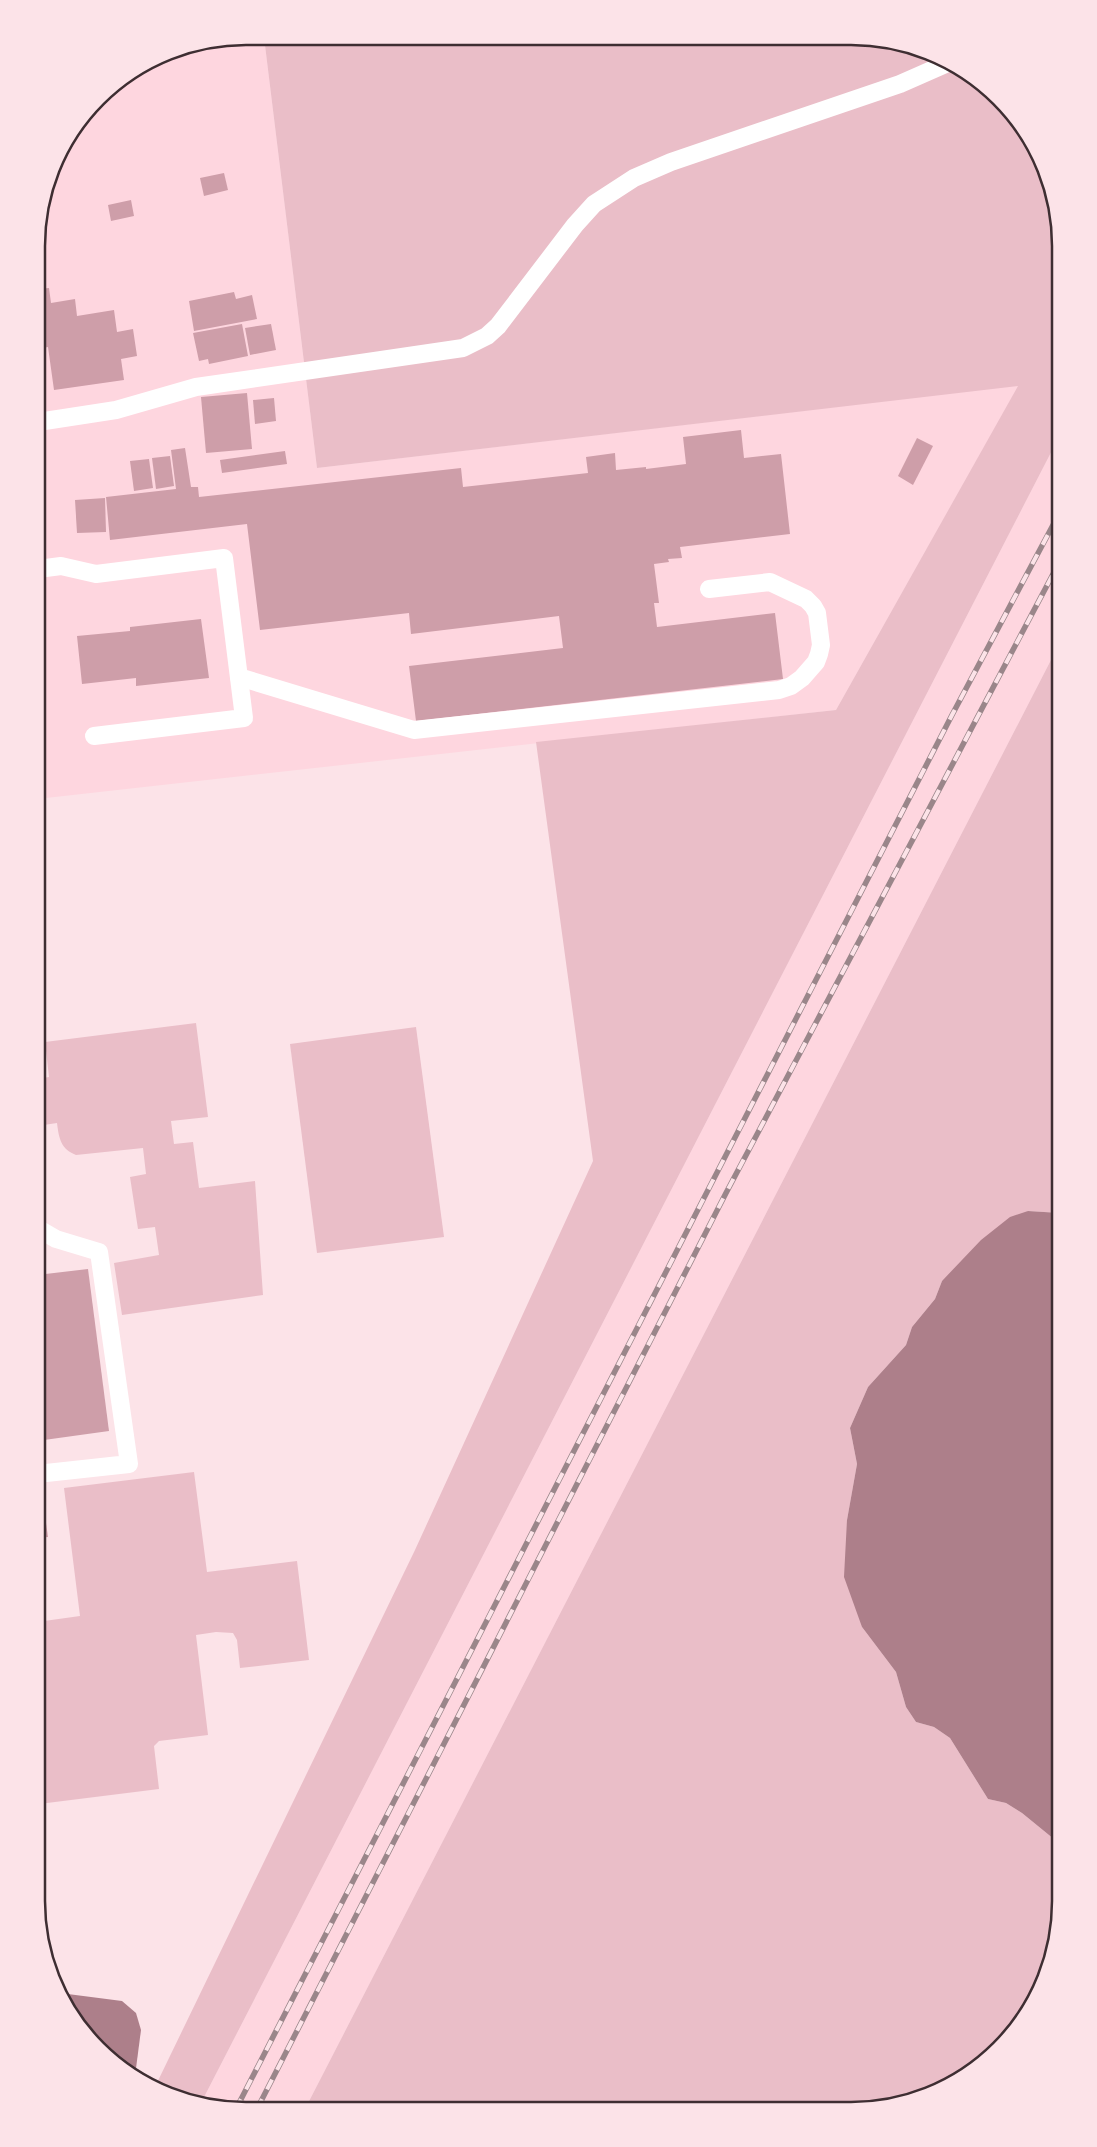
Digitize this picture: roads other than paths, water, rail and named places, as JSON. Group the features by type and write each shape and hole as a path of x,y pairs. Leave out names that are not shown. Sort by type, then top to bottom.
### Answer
{"lane":[{"path":"45,421 116,410 196,386 463,348 487,336 498,326 575,225 594,204 634,178 671,162 900,84 940,66"},
{"path":"45,568 61,566 96,574 224,558 244,718 94,736"},
{"path":"239,677 414,730 779,690 791,686 802,678 816,662 820,646 816,613 806,599 770,582 709,590"},
{"path":"45,1233 56,1239 99,1252 129,1464 45,1473"}],"railway":[{"path":"240,2102 952,715 1052,527"},
{"path":"261,2102 726,1193 1052,576"}]}
